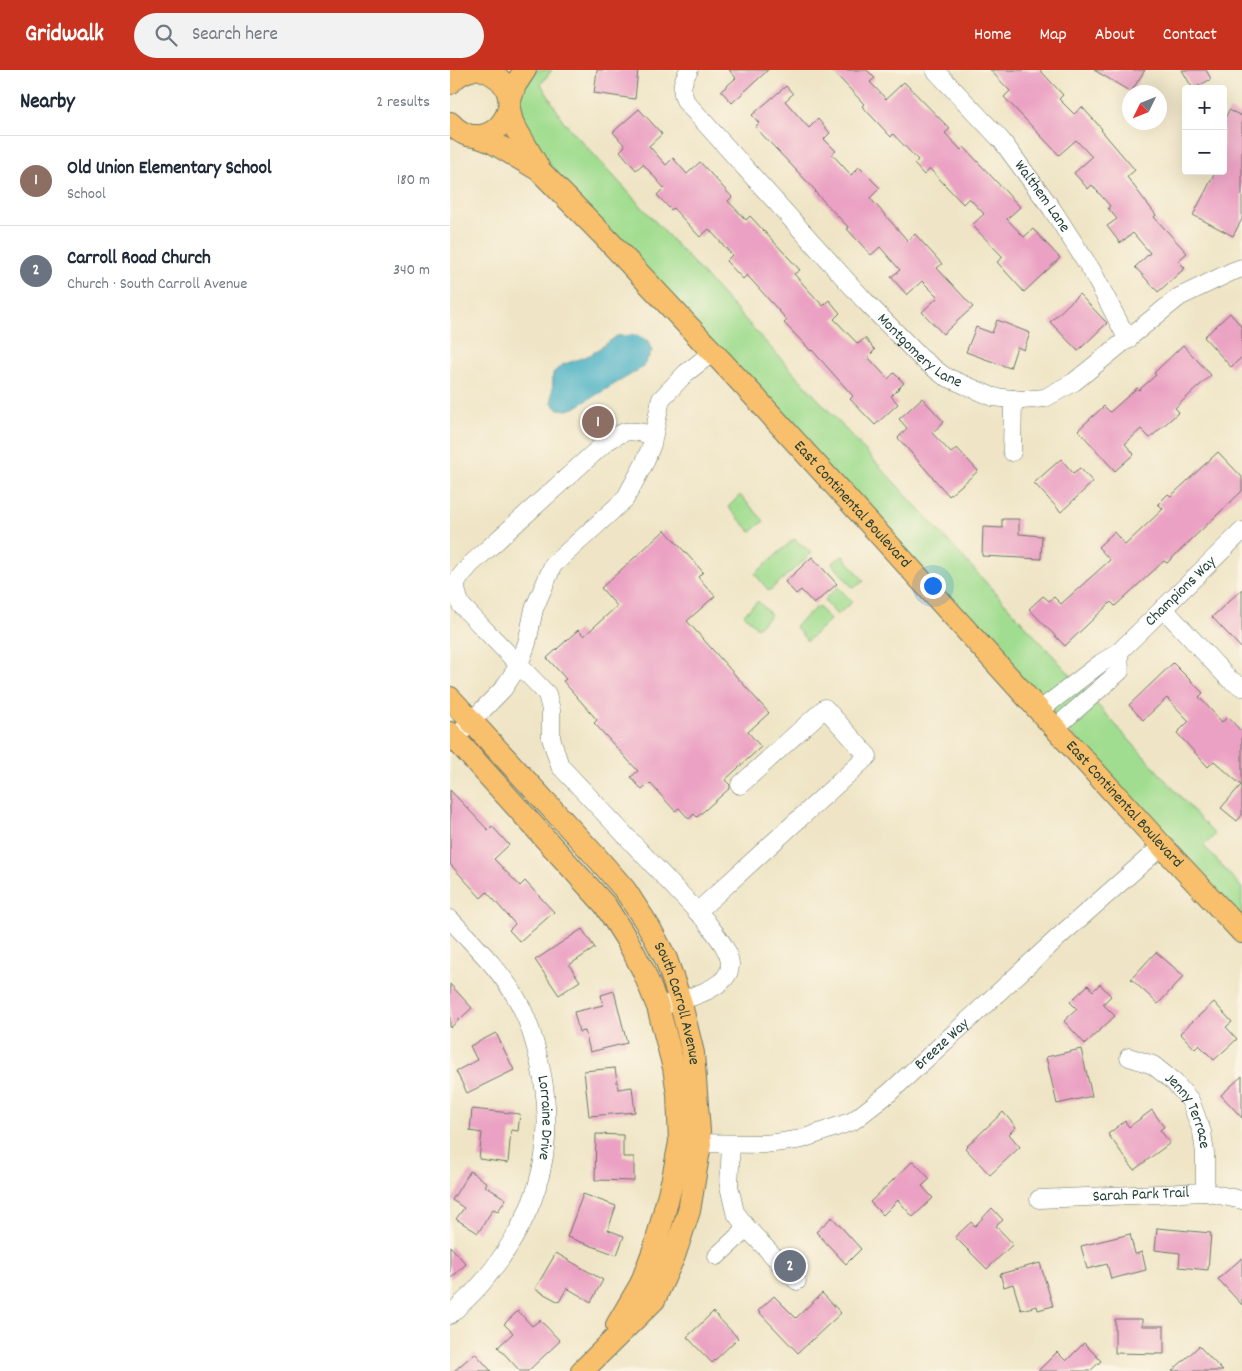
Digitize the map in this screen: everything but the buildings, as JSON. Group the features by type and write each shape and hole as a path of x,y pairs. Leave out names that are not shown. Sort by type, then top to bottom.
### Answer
{"main road":[{"path":"450,83 463,72 471,70"},
{"name":"East Continental Boulevard","path":"484,70 494,74 502,81 507,90 512,122 539,170"},
{"path":"461,134 488,134 498,128 505,120 515,85 525,70"},
{"name":"East Continental Boulevard","path":"461,134 492,142 539,170 604,236 713,352 1242,932"},
{"name":"South Carroll Avenue","path":"450,698 625,890 649,927 666,959 680,1000 693,1052 690,1143 665,1208 656,1244 641,1284 599,1356 582,1371"},
{"name":"South Carroll Avenue","path":"452,738 605,905 627,940 643,970 658,1007 674,1068 678,1094 690,1143"}],"street":[{"name":"Montgomery Lane","path":"689,70 682,83 682,93 693,110 864,300 921,358 944,376 993,398 1022,400 1045,398 1074,382 1179,297 1242,268"},
{"name":"Walthem Lane","path":"935,70 1002,141 1052,209 1092,272 1128,340"},
{"path":"452,738 471,722 503,689 519,665 527,643 534,609 553,564 624,499 644,464 661,399 686,373 713,352"},
{"path":"1012,452 1013,399"},
{"path":"653,435 623,431 606,442 471,564 454,587 461,605 546,694 551,710 551,738 560,766 706,921 725,949 730,965 727,976 709,990 658,1007"},
{"name":"Champions Way","path":"1039,711 1101,663 1119,652 1242,532"},
{"path":"1163,608 1229,679 1242,687"},
{"path":"1055,728 1120,671 1119,652"},
{"path":"697,912 868,756 825,708 740,785"},
{"name":"Breeze Way","path":"690,1143 764,1144 802,1139 853,1121 889,1093 1063,933 1162,846"},
{"name":"Lorraine Drive","path":"450,919 484,955 518,1001 531,1031 540,1061 547,1122 545,1153 540,1181 529,1211 516,1236 482,1283 450,1315"},
{"name":"Jenny Terrace","path":"1128,1057 1153,1065 1174,1082 1190,1100 1202,1132 1205,1153 1205,1192"},
{"path":"731,1144 729,1186 735,1212 747,1228 797,1281"},
{"name":"Sarah Park Trail","path":"1039,1199 1205,1192 1242,1200"},
{"path":"717,1256 747,1228"}],"green space":[{"path":"531,70 552,70 541,84 564,122 1215,835 1204,846 1242,888 1242,918 532,148 516,101"},
{"path":"740,495 764,521 751,532 728,507"},
{"path":"794,539 812,553 769,591 755,574"},
{"path":"843,556 864,581 853,588 832,563"},
{"path":"838,587 852,602 837,615 824,600"},
{"path":"758,601 771,615 757,628 744,614"},
{"path":"818,606 830,620 807,641 795,626"}],"water":[{"path":"637,335 648,341 652,351 642,368 574,408 568,410 558,409 552,403 553,373 562,365 590,355 617,336"}],"place":[{"name":"Old Union Elementary School","path":"598,422"},
{"name":"Carroll Road Church","path":"790,1266"}]}
